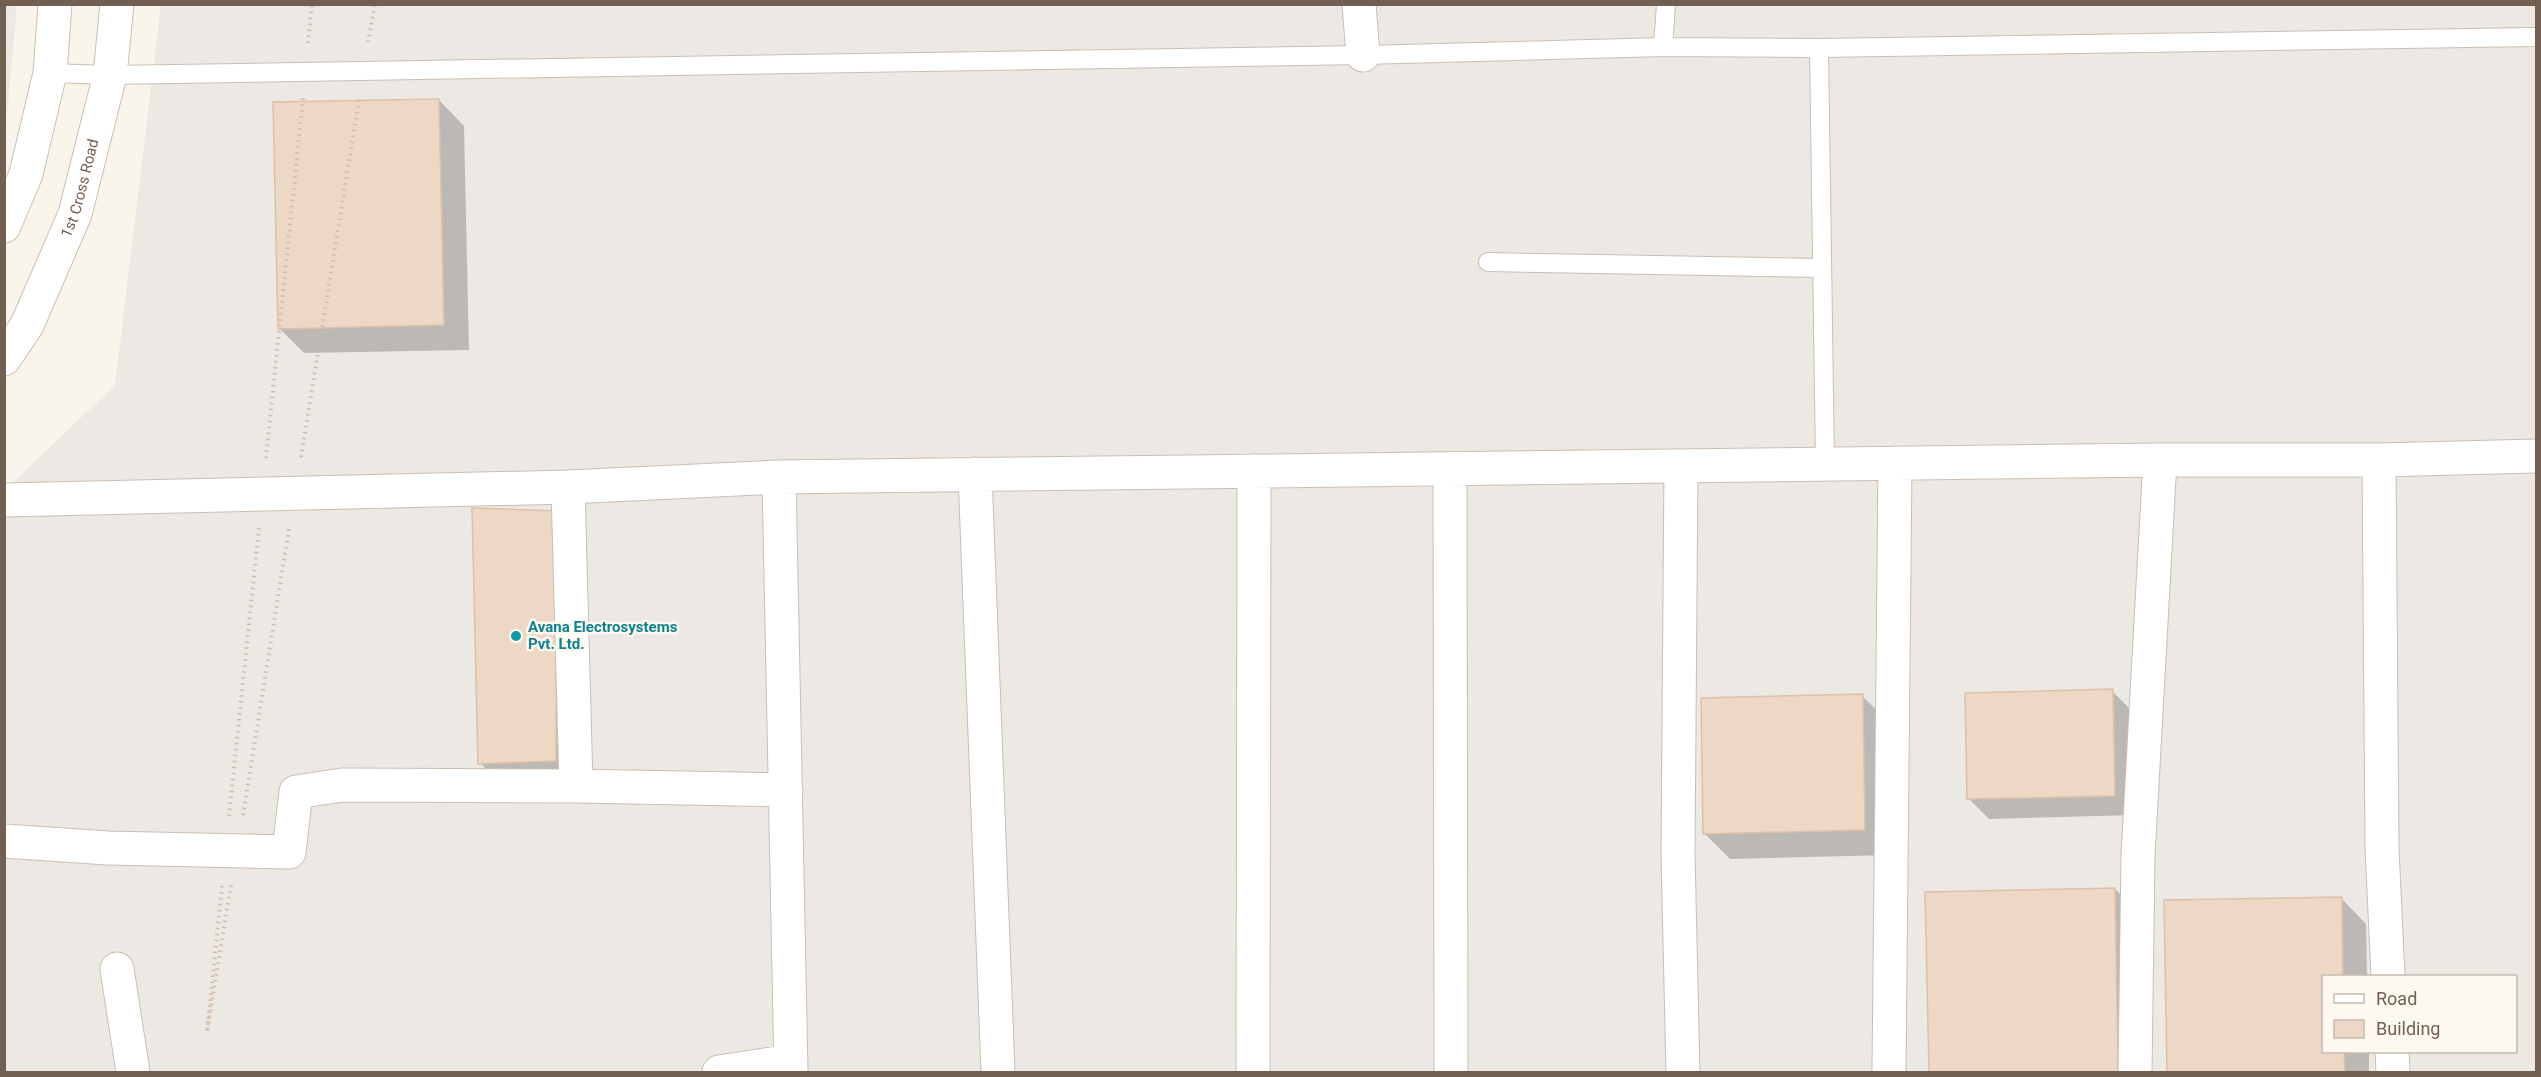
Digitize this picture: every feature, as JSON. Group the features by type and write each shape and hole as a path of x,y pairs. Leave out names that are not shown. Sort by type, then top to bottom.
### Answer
{"street":[{"path":"4,226 26,174 50,73 55,4"},
{"name":"1st Cross Road","path":"4,359 27,325 75,214 110,75 117,4"},
{"path":"1359,4 1363,55"},
{"path":"4,500 568,487 779,477 2160,460 2379,460 2536,456"},
{"path":"2135,1072 2138,856 2160,460"},
{"path":"2379,460 2382,849 2388,975"},
{"path":"1889,1072 1895,463"},
{"path":"1681,466 1678,854 1683,1072"},
{"path":"1450,469 1451,1072"},
{"path":"1253,1072 1254,471"},
{"path":"975,474 998,1072"},
{"path":"719,1072 791,1067 779,477"},
{"path":"568,487 576,786"},
{"path":"4,841 108,848 289,852 296,792 342,785 786,790"},
{"path":"117,969 133,1072"},
{"path":"2392,1053 2393,1072"}],"lane":[{"path":"1663,47 1666,4"},
{"path":"50,73 110,75 1363,55 1663,47 1819,48 2536,38"},
{"path":"1819,48 1825,464"},
{"path":"1488,262 1822,268"}],"shaded area":[{"path":"4,5 17,5 5,138"},
{"path":"161,5 2536,5 2536,1072 5,1072 5,490 115,385"}],"building":[{"path":"439,99 444,325 278,329 273,102"},
{"name":"Avana Electrosystems Pvt. Ltd.","path":"472,508 557,511 556,761 478,764"},
{"path":"2113,689 2115,796 1967,799 1965,693"},
{"path":"1863,694 1865,830 1703,834 1701,698"},
{"path":"2115,888 2118,1072 1929,1072 1925,892"},
{"path":"2342,897 2343,975 2322,975 2322,1053 2344,1053 2345,1072 2167,1072 2164,900"}],"place":[{"name":"Avana Electrosystems Pvt. Ltd.","path":"516,636"}]}
